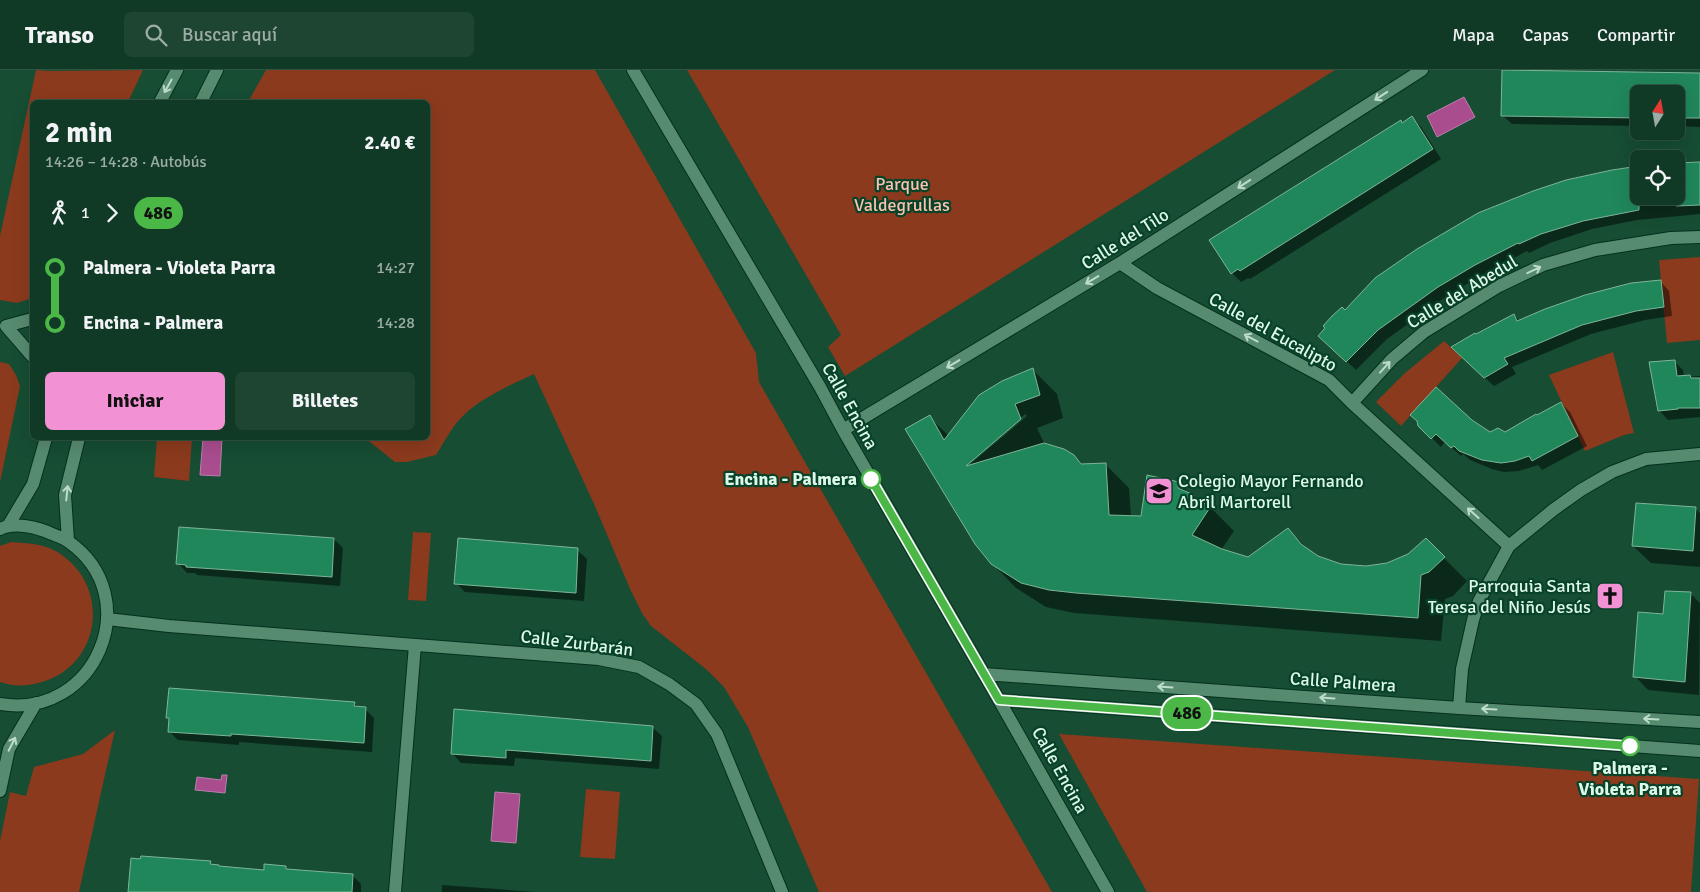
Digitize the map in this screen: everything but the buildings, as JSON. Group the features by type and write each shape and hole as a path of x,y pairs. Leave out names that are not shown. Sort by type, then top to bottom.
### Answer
{"street":[{"path":"161,100 177,70"},
{"path":"202,100 217,70"},
{"name":"Calle Encina","path":"633,70 820,387 1108,892"},
{"name":"Calle del Tilo","path":"843,430 1120,264 1422,70"},
{"name":"Calle del Abedul","path":"1352,403 1392,359 1424,332 1500,286 1543,265 1595,250 1671,238 1700,237"},
{"name":"Calle del Eucalipto","path":"1120,264 1157,288 1329,380 1509,546"},
{"path":"3,326 30,319"},
{"path":"3,326 30,354"},
{"path":"4,527 33,484 45,440"},
{"path":"68,541 65,494 78,440"},
{"path":"1459,708 1462,669 1479,600 1509,546 1553,510 1581,490 1612,472 1646,459 1700,454"},
{"path":"0,704 17,707 51,700 80,681 100,653 108,619 105,597 98,575 85,556 68,541 39,528 4,527"},
{"name":"Calle Zurbarán","path":"108,619 169,626 599,659 639,667 669,684 696,704 717,734 782,892"},
{"path":"395,892 415,645"},
{"name":"Calle Palmera","path":"984,674 1459,708 1700,722"},
{"path":"999,700 1700,752"},
{"path":"0,791 9,749 36,703"}],"green space":[{"path":"36,70 143,70 129,100 30,100 30,299 17,303 0,300 0,236"},
{"path":"266,70 595,70 756,353 759,382 1052,892 819,892 748,727 724,687 706,669 651,626 642,613 534,374 499,391 473,407 457,422 436,455 407,462 395,462 368,440 430,440 430,100 249,100"},
{"name":"Parque Valdegrullas","path":"687,70 1335,70 845,376 828,347 841,335"},
{"path":"1700,257 1700,340 1667,343 1659,260"},
{"path":"1444,341 1462,358 1401,426 1376,402 1405,373"},
{"path":"1613,352 1634,433 1624,435 1585,451 1549,375"},
{"path":"0,362 9,364 20,386 0,482"},
{"path":"157,440 192,440 189,481 154,477"},
{"path":"413,532 431,533 426,601 408,600"},
{"path":"11,542 44,546 62,555 78,570 88,587 92,606 92,625 87,644 76,660 62,673 42,682 26,685 10,685 0,682 0,546"},
{"path":"115,730 79,892 0,892 0,841 10,792 26,796 34,767 83,754"},
{"path":"1059,734 1699,779 1691,892 1147,892"},
{"path":"586,789 620,792 615,859 580,857"}],"shaded area":[{"path":"1464,97 1475,117 1437,137 1427,116"},
{"path":"203,440 222,440 220,476 200,475"},
{"path":"222,775 227,775 225,793 195,790 197,777 221,780"},
{"path":"495,792 520,794 516,843 491,841"}],"bus line":[{"name":"486","path":"871,479 999,700 1630,746"}],"place":[{"name":"Encina - Palmera","path":"871,479"},
{"name":"Colegio Mayor Fernando Abril Martorell","path":"1159,491"},
{"name":"Parroquia Santa Teresa del Niño Jesús","path":"1610,596"},
{"name":"Palmera - Violeta Parra","path":"1630,746"}]}
